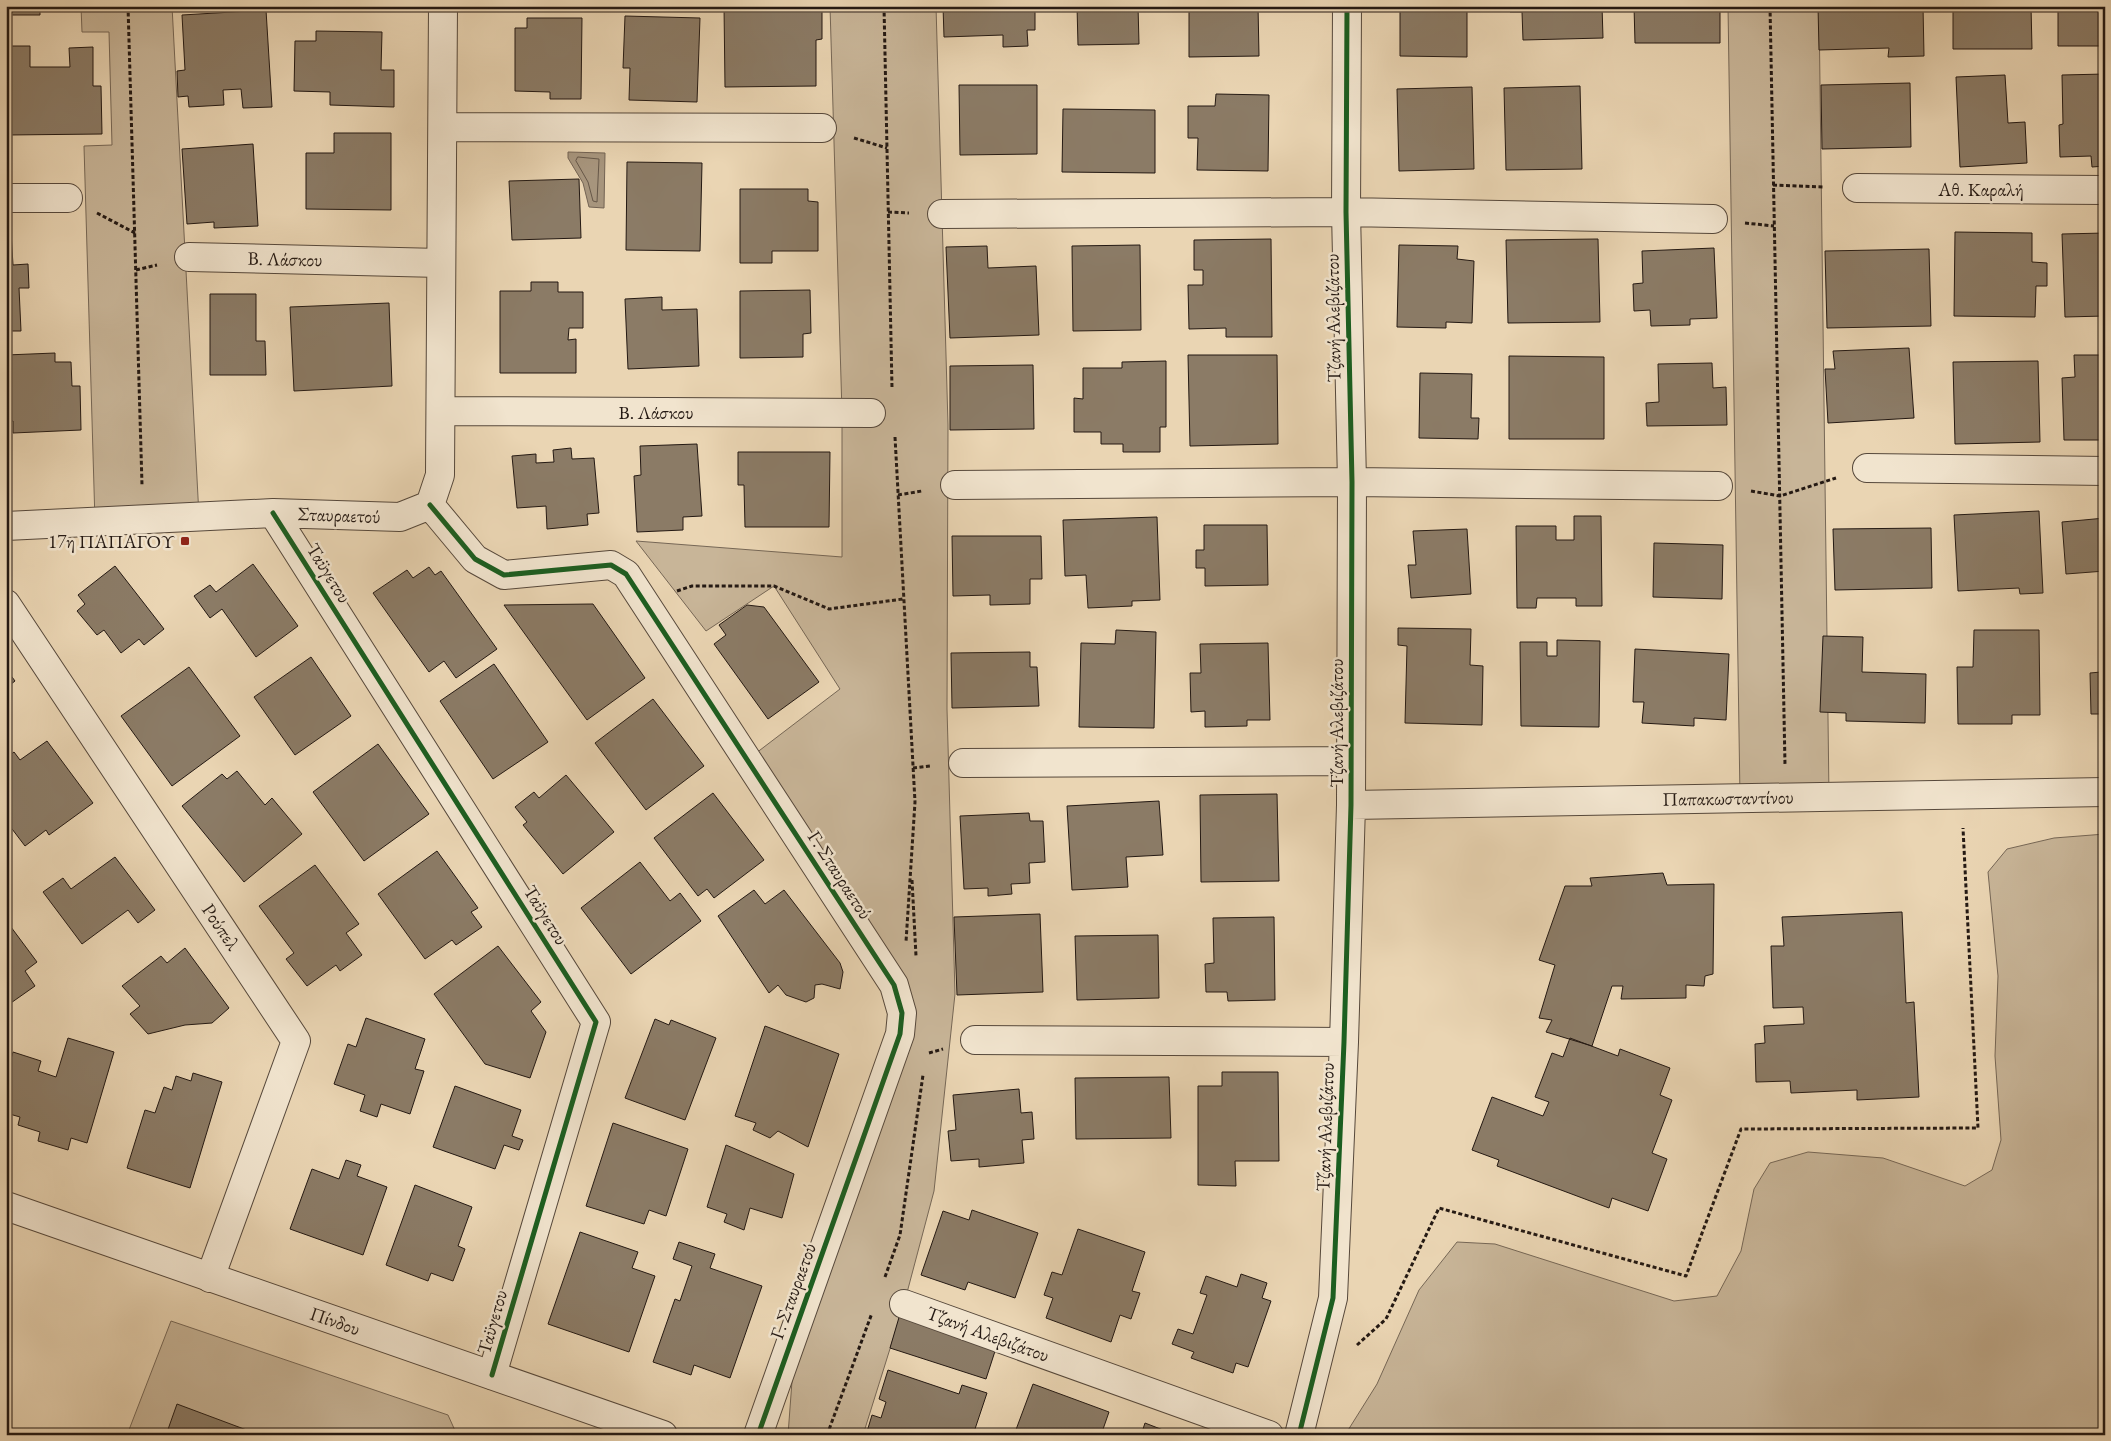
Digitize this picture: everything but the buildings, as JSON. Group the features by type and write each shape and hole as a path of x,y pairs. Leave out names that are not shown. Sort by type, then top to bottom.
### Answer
{"street":[{"path":"430,505 440,475 440,262 444,127 443,6"},
{"name":"Τζανή Αλεβιζάτου","path":"1299,1435 1333,1298 1344,1042 1351,805 1352,482 1346,212 1347,6"},
{"path":"444,127 822,128"},
{"name":"Αθ. Καραλή","path":"1857,188 2105,190"},
{"path":"6,198 68,198"},
{"path":"942,214 1346,212 1713,219"},
{"name":"Β. Λάσκου","path":"189,257 440,262"},
{"name":"Β. Λάσκου","path":"441,411 871,413"},
{"path":"1867,468 2105,471"},
{"path":"955,485 1352,482 1718,486"},
{"name":"Σταυραετού","path":"6,526 273,513 400,517 430,505"},
{"name":"Γ. Σταυραετού","path":"430,505 475,559 504,574 610,565 626,574 894,985 902,1013 900,1034 758,1435"},
{"name":"Ταϋγετου","path":"273,513 596,1022 492,1375"},
{"name":"Ρούπελ","path":"6,604 296,1041 210,1278"},
{"name":"Τζανή Αλεβιζάτου","path":"963,763 1350,761"},
{"name":"Παπακωσταντίνου","path":"1351,805 2105,792"},
{"name":"Τζανή Αλεβιζάτου","path":"975,1040 1344,1042"},
{"name":"Πίνδου","path":"6,1206 663,1435"},
{"name":"Τζανή Αλεβιζάτου","path":"904,1304 1269,1435"}],"path":[{"path":"128,6 143,519"},
{"path":"884,6 892,390"},
{"path":"1770,6 1786,797"},
{"path":"1773,185 1857,188"},
{"path":"68,198 135,232"},
{"path":"894,428 914,802 906,944"},
{"path":"1780,496 1867,468"},
{"path":"645,602 692,586 774,586 829,609 903,599"},
{"path":"1356,1345 1386,1319 1439,1208 1686,1276 1741,1128 1978,1128 1961,794"},
{"path":"911,864 916,960"},
{"path":"882,1285 900,1235 923,1073"},
{"path":"827,1435 872,1311"}],"shaded area":[{"path":"81,6 172,6 199,516 95,522 84,146 112,145 109,32 82,32"},
{"path":"830,6 936,6 948,425 947,709 955,994 934,1191 904,1304 863,1435 788,1435 796,1327 900,1034 894,985 747,760 840,689 774,586 706,631 636,541 842,557 842,413"},
{"path":"1728,6 1819,6 1829,797 1740,798"},
{"path":"2105,834 2105,1435 1345,1435 1377,1384 1419,1290 1457,1242 1495,1244 1674,1301 1717,1296 1741,1251 1754,1189 1770,1163 1808,1152 1883,1158 1965,1186 1992,1170 2001,1140 1995,1056 1998,976 1988,872 2007,849 2054,838"},
{"path":"171,1321 448,1415 457,1435 127,1435"}],"water":[{"path":"568,152 605,153 604,208 589,207 583,183 568,158"}],"cycle path":[{"path":"1299,1435 1333,1298 1344,1042 1351,805 1352,482 1346,212 1347,6"},
{"path":"430,505 475,559 504,575 611,565 626,574 894,985 902,1013 900,1034 758,1435"},
{"path":"273,513 596,1022 492,1375"}],"place":[{"name":"17η ΠΑΠΑΓΟΥ","path":"185,541"}]}
